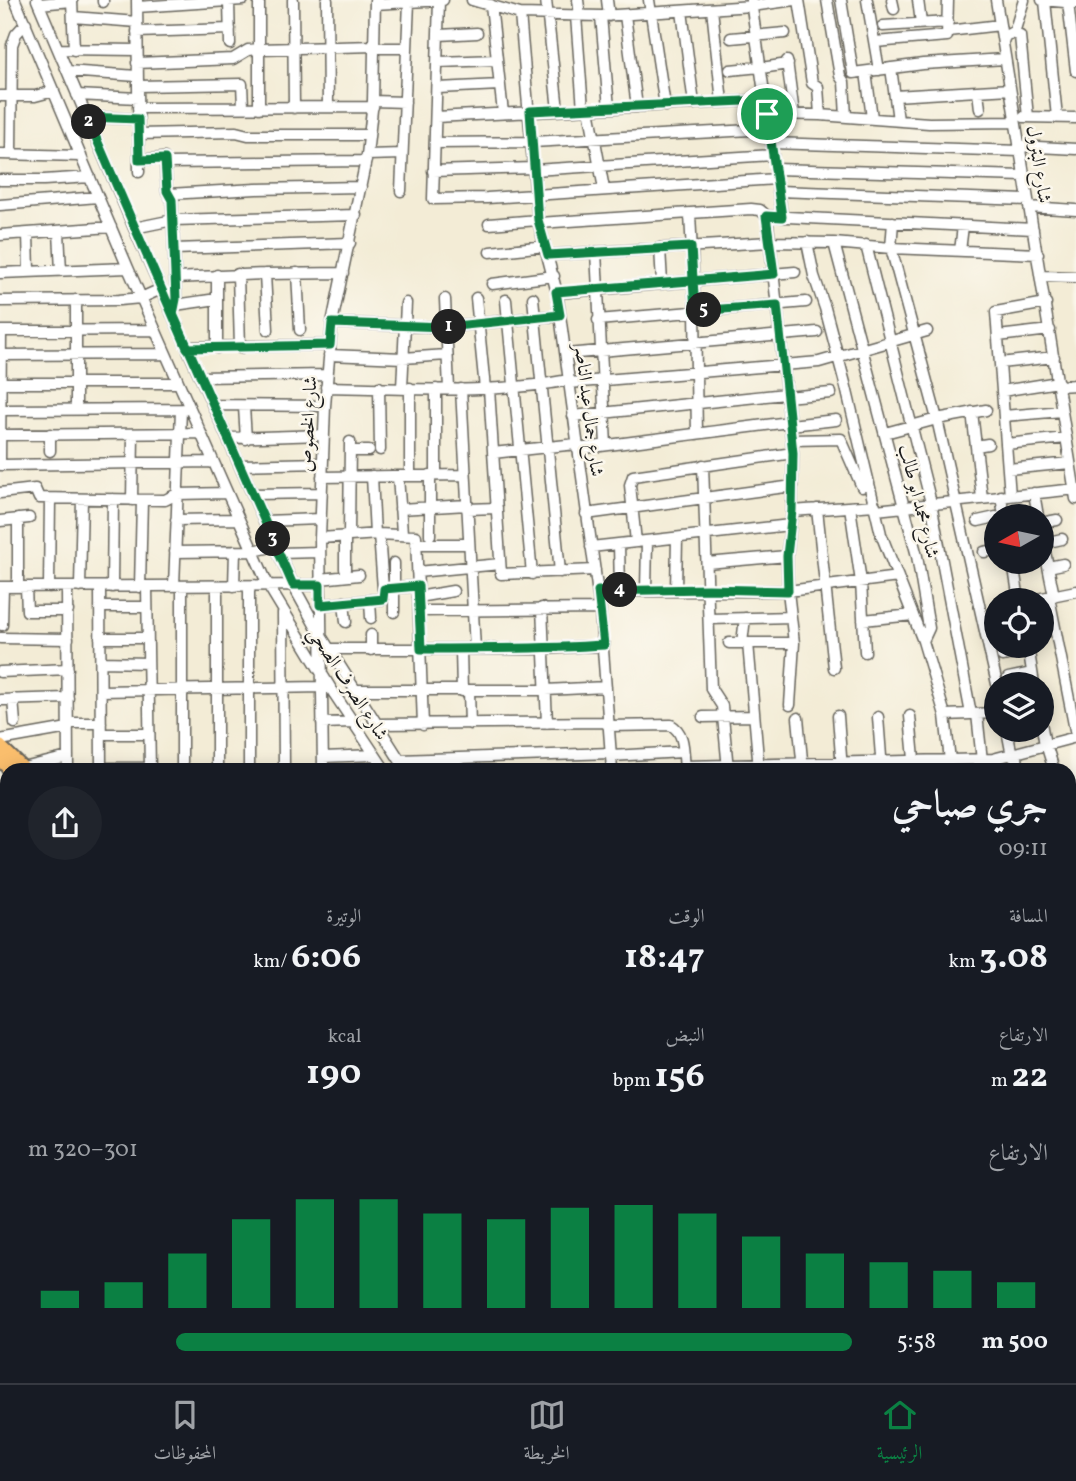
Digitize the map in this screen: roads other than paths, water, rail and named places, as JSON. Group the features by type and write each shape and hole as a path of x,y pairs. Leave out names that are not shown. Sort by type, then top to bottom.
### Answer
{"main road":[{"path":"0,746 15,763"}],"street":[{"name":"شارع الصرف الصحي","path":"15,0 166,354 185,409 200,433 268,585 322,675 380,763"},
{"path":"139,172 137,4 164,6 243,0"},
{"path":"259,0 259,108"},
{"path":"293,0 294,108"},
{"path":"327,0 328,107"},
{"path":"375,2 441,0 432,197 435,199 487,198 776,174 1024,176"},
{"path":"546,0 558,110"},
{"path":"578,0 586,109 595,137 604,189"},
{"path":"607,0 605,16 610,108"},
{"path":"649,0 665,106"},
{"path":"503,113 497,60 482,2 548,15 605,16 682,11 699,5 712,9 723,4 797,0 812,83 818,87 820,115"},
{"path":"827,0 840,76 844,82 846,117"},
{"path":"841,0 851,71 854,74 923,64 1005,59"},
{"path":"867,0 879,70"},
{"path":"918,0 921,23"},
{"path":"948,0 948,29"},
{"name":"شارع البترول","path":"996,0 1075,492"},
{"path":"1014,33 1024,0"},
{"path":"1038,0 1072,3 1076,71"},
{"path":"38,2 72,1 74,50"},
{"path":"229,1 230,44"},
{"path":"1045,1 1057,117"},
{"name":"شارع الصرف الصحي","path":"38,2 134,228 161,289 174,310 187,348 293,585 321,636 402,763"},
{"name":"شارع الخصوص","path":"323,763 320,519 326,387 332,323 356,215 373,104 375,2"},
{"path":"401,191 409,2"},
{"path":"751,3 782,217"},
{"name":"شارع جمال عبد الناصر","path":"513,8 530,111 539,222 554,276 598,591 612,763"},
{"path":"712,9 722,102"},
{"path":"682,11 694,104"},
{"path":"625,15 637,107"},
{"path":"73,17 137,27 230,29"},
{"path":"26,23 16,34 12,45 11,96 5,154 81,156"},
{"path":"883,26 921,23 948,29"},
{"path":"874,42 948,29 1000,25"},
{"path":"439,35 477,33"},
{"path":"731,38 785,33"},
{"path":"1003,42 1005,36 1014,33 1020,36 1028,117"},
{"path":"137,63 233,59 248,50 259,49 407,48"},
{"path":"58,50 137,50"},
{"path":"439,62 497,60"},
{"path":"730,70 787,63 794,114"},
{"path":"891,68 898,120"},
{"path":"47,76 67,70 138,81 242,84 243,107"},
{"path":"866,72 872,118"},
{"path":"438,88 500,85"},
{"path":"895,96 1010,89"},
{"path":"0,96 35,96 54,91"},
{"path":"978,91 980,109"},
{"path":"77,95 138,108"},
{"path":"436,117 765,100"},
{"path":"87,117 138,108 294,108 405,102"},
{"path":"767,114 929,123 1015,120 1028,117 1076,118"},
{"path":"435,143 532,142 769,129"},
{"path":"138,134 236,132 248,135 369,135"},
{"path":"771,143 1076,149"},
{"path":"165,163 366,158 402,154"},
{"path":"433,171 534,169 773,155"},
{"path":"139,160 164,158 172,200 174,310 217,299"},
{"path":"0,180 90,177"},
{"path":"169,194 361,187"},
{"path":"778,191 1028,204 1076,210"},
{"path":"0,205 98,197"},
{"path":"489,224 751,209 760,210 766,216 793,453 792,511 787,556 794,643 790,705"},
{"path":"690,214 697,434"},
{"path":"134,228 173,220 356,215"},
{"path":"766,216 1033,229"},
{"path":"893,222 891,247 957,501 994,672"},
{"path":"960,251 963,226"},
{"path":"0,234 111,227"},
{"path":"59,232 61,271"},
{"path":"27,233 29,272"},
{"path":"807,242 881,534 923,641"},
{"path":"490,252 596,252 807,242 1038,254"},
{"path":"174,249 350,243"},
{"name":"شارع محمد ابو طالب","path":"834,243 917,556 929,628 923,641 945,715 950,763"},
{"path":"866,245 931,503 983,763"},
{"path":"660,248 662,283"},
{"path":"596,252 606,445"},
{"path":"0,273 128,268"},
{"path":"556,292 795,272"},
{"path":"297,273 300,330"},
{"path":"175,278 238,274 343,273"},
{"path":"238,274 240,348"},
{"path":"265,274 268,330"},
{"path":"217,275 218,348"},
{"path":"492,284 554,276"},
{"path":"1042,276 1076,277"},
{"path":"0,301 141,298 161,289"},
{"path":"476,298 487,389 503,576 595,570"},
{"path":"533,298 559,572"},
{"path":"445,299 449,389"},
{"path":"76,300 76,410"},
{"path":"506,300 532,574"},
{"path":"598,320 806,302"},
{"path":"406,303 403,358 411,476"},
{"path":"1005,504 1008,470 996,312 1046,303"},
{"path":"332,323 446,327 560,315"},
{"path":"155,330 0,331 0,465 213,462"},
{"path":"998,336 1050,330"},
{"path":"326,387 461,390 514,388 782,365 838,358 926,331"},
{"path":"566,354 817,332"},
{"path":"187,348 329,350 403,358 447,355"},
{"path":"1,355 166,354"},
{"path":"1000,363 1054,357"},
{"path":"200,377 327,374"},
{"path":"0,383 178,383"},
{"path":"1002,391 1058,384 1076,385"},
{"path":"379,387 380,450"},
{"path":"430,535 436,389"},
{"path":"461,390 475,649"},
{"path":"573,416 695,403 831,393"},
{"path":"213,405 325,406"},
{"path":"244,407 246,439"},
{"path":"0,410 185,409 180,433 175,552 183,763"},
{"path":"885,433 937,419 986,410"},
{"path":"1004,416 1062,411"},
{"path":"972,412 982,498"},
{"path":"493,453 546,447 606,445 836,420"},
{"path":"0,435 200,433"},
{"path":"133,434 132,463 147,607 150,763"},
{"path":"50,435 50,450"},
{"path":"228,438 323,435"},
{"path":"1006,444 1066,438"},
{"path":"792,440 841,439 862,487"},
{"path":"976,446 988,444"},
{"path":"345,569 350,447 369,450"},
{"path":"646,590 641,541 632,508 630,479 639,474 793,453"},
{"path":"240,465 322,463"},
{"path":"1008,470 1070,463"},
{"path":"703,465 712,689 722,703 728,763"},
{"path":"322,477 465,475"},
{"path":"398,476 400,509 418,572 423,725"},
{"path":"373,477 377,534 394,612"},
{"path":"586,514 793,486"},
{"path":"0,493 36,489 38,498 167,500 177,494 227,493"},
{"path":"792,511 905,506 1034,493 1075,492"},
{"path":"1034,493 1036,504"},
{"path":"253,494 321,494"},
{"path":"49,587 50,499"},
{"path":"79,587 82,499"},
{"path":"112,587 113,499"},
{"path":"850,507 861,582 865,652"},
{"path":"400,509 497,508"},
{"path":"817,509 834,668"},
{"path":"0,521 29,518"},
{"path":"18,519 26,611 68,611"},
{"path":"176,520 238,519"},
{"path":"264,520 320,519"},
{"path":"978,521 984,520"},
{"path":"591,547 790,525"},
{"path":"320,538 377,534 469,544"},
{"path":"676,590 677,537"},
{"path":"1054,541 1062,539"},
{"path":"619,544 620,590"},
{"path":"234,586 235,551"},
{"path":"175,552 320,552"},
{"path":"707,563 787,556"},
{"path":"320,605 384,599 389,589 394,563"},
{"path":"418,572 500,564"},
{"path":"1054,566 1063,564"},
{"path":"2,625 1,587 293,585 359,575"},
{"path":"598,591 788,591 898,577"},
{"path":"217,586 217,763"},
{"path":"248,586 249,763"},
{"path":"389,589 418,586"},
{"path":"67,587 68,763"},
{"path":"100,587 101,763"},
{"path":"418,597 453,591"},
{"path":"1054,596 1076,594"},
{"path":"370,600 371,618"},
{"path":"344,602 346,622"},
{"path":"100,607 147,607"},
{"path":"542,608 547,723"},
{"path":"989,763 1046,744 1075,739 1054,608"},
{"path":"419,611 600,609"},
{"path":"283,612 284,763"},
{"path":"863,620 913,615"},
{"path":"709,618 791,617"},
{"path":"745,618 745,643 759,763"},
{"path":"371,635 371,650"},
{"path":"0,638 68,639"},
{"path":"100,638 148,638"},
{"path":"729,643 794,643"},
{"path":"329,649 544,649 604,645"},
{"path":"461,649 470,724"},
{"path":"101,662 148,663"},
{"path":"0,672 68,669"},
{"path":"333,692 352,686 422,691 606,687"},
{"path":"101,691 322,687"},
{"path":"0,700 68,698"},
{"path":"13,699 15,723"},
{"path":"945,715 984,714"},
{"path":"702,717 754,716"},
{"path":"838,716 842,763"},
{"path":"910,716 915,763"},
{"path":"878,717 882,763"},
{"path":"798,718 802,763"},
{"path":"322,723 352,722"},
{"path":"377,724 671,725 681,735 684,763"},
{"path":"0,740 68,725 149,734"},
{"path":"1011,742 1017,763"},
{"path":"1046,744 1052,763"},
{"path":"400,760 683,752"},
{"path":"323,757 375,755"},
{"path":"44,763 68,757"}]}
